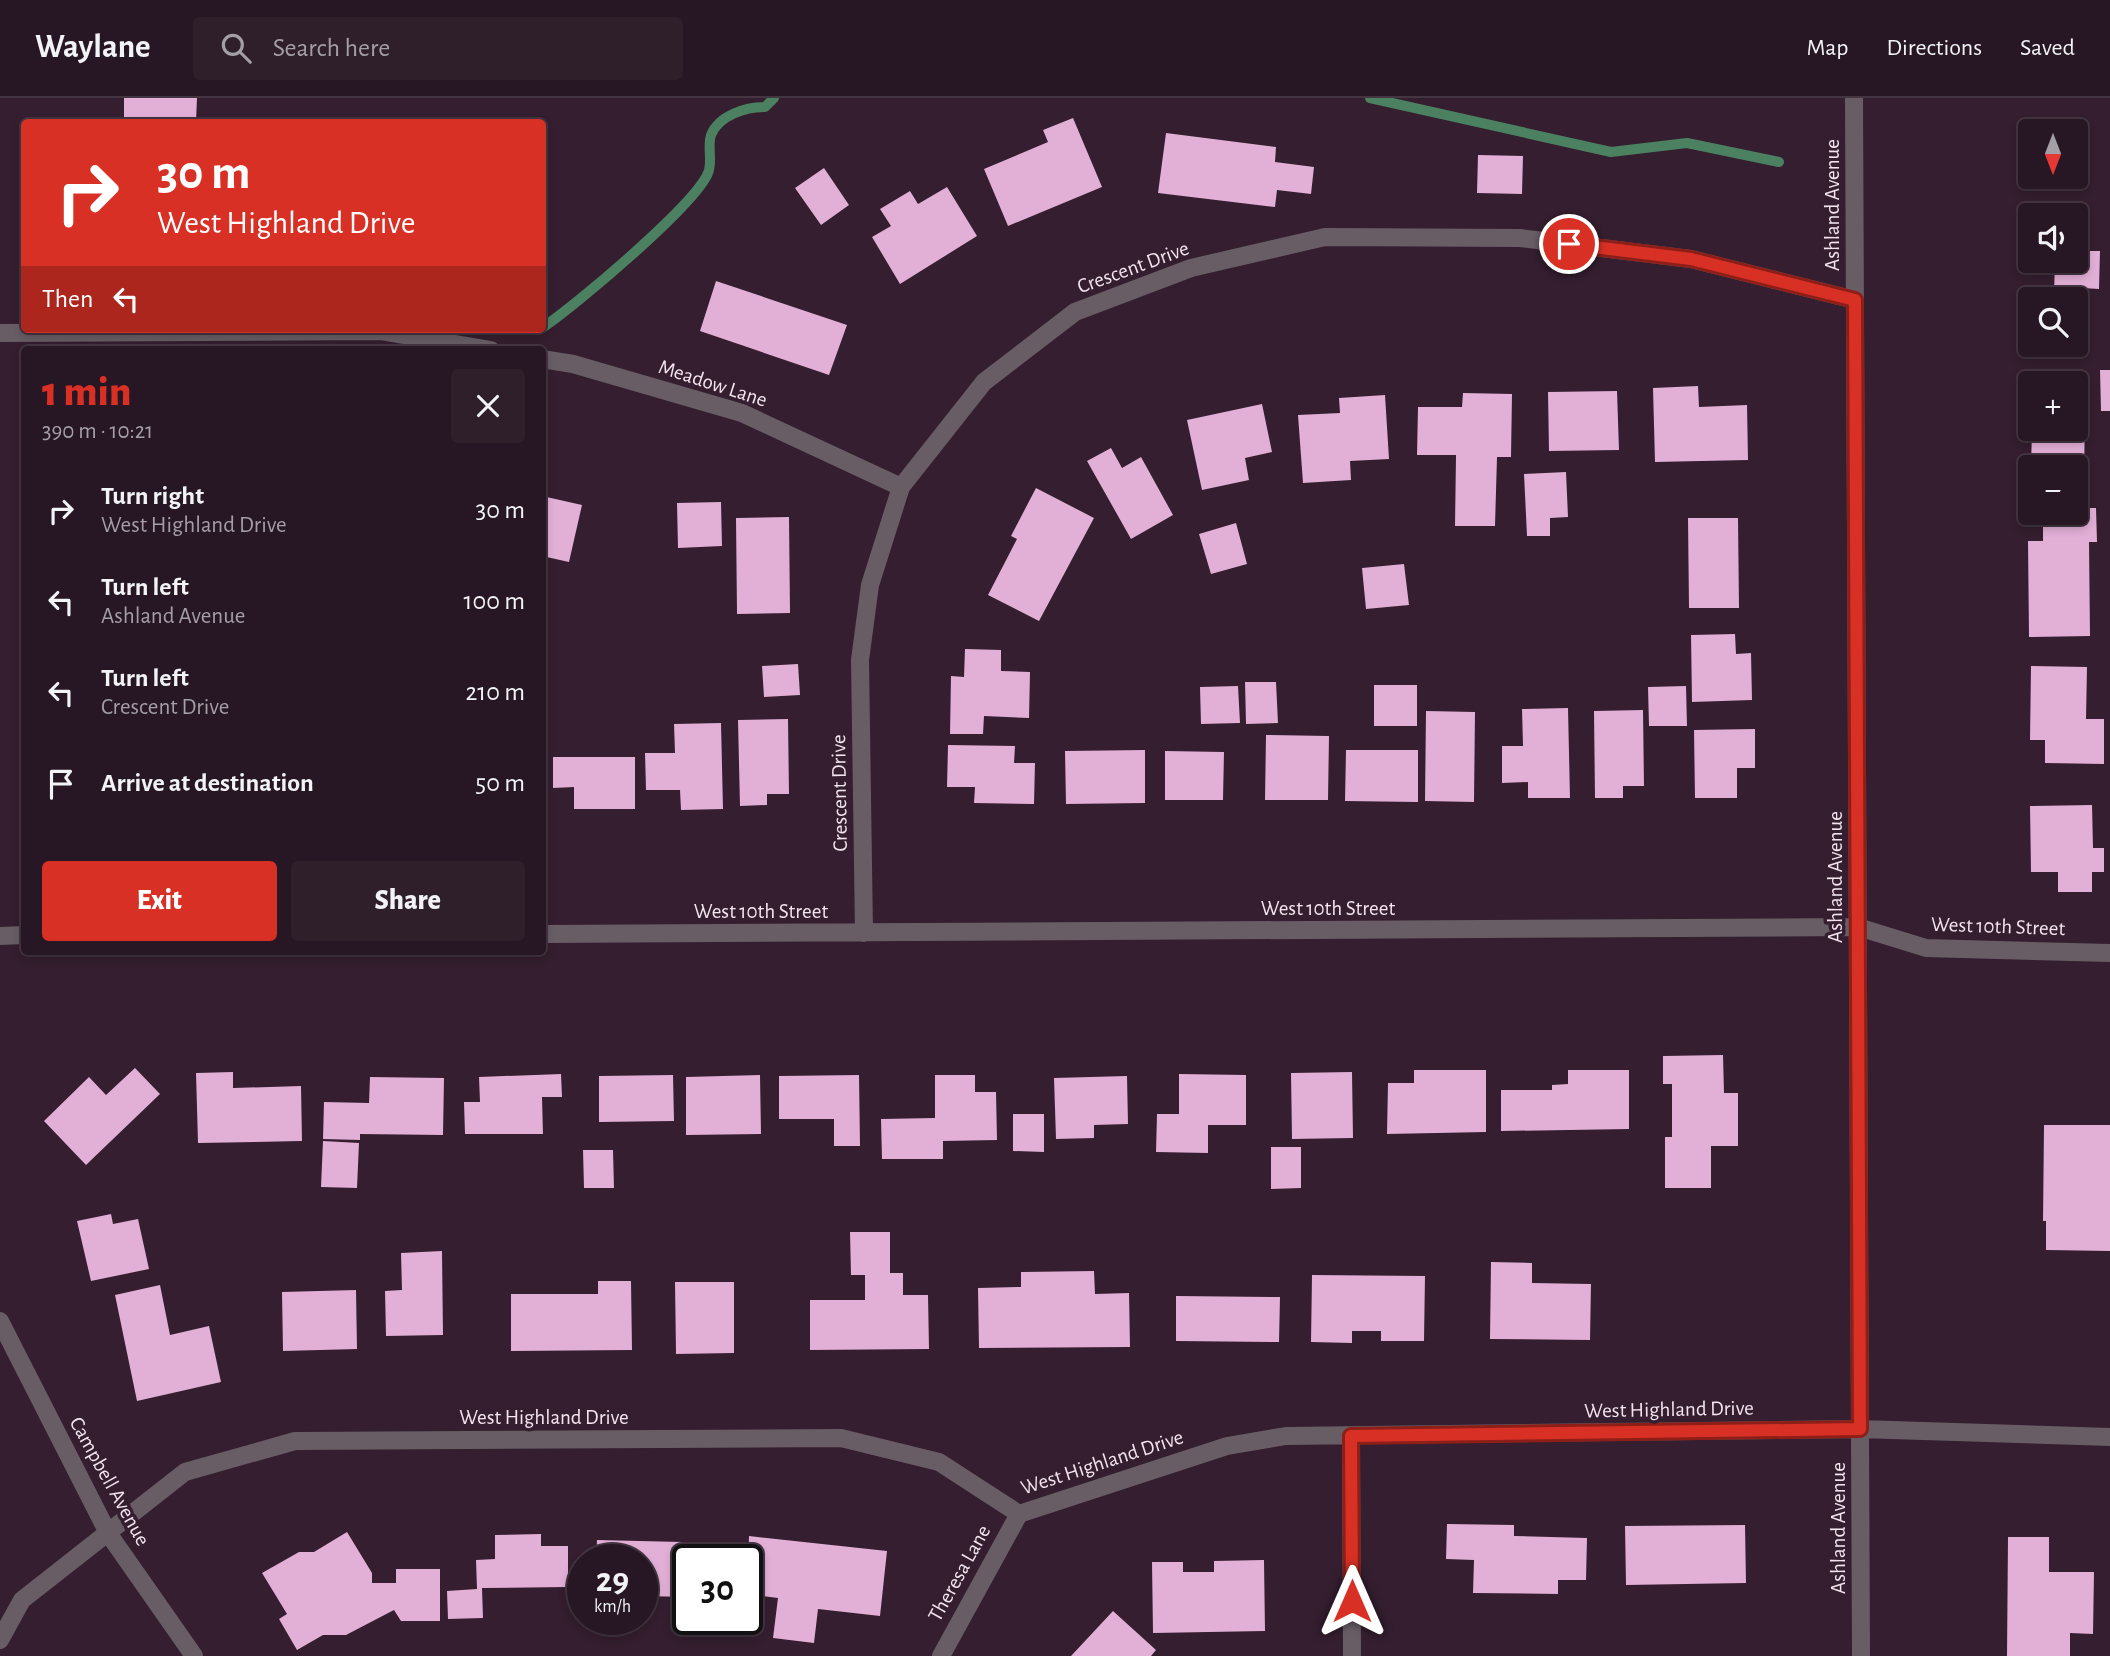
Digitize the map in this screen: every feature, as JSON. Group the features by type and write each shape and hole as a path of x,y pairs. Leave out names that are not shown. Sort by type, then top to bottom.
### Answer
{"street":[{"name":"Ashland Avenue","path":"1854,98 1861,1656"},
{"name":"Crescent Drive","path":"864,933 860,660 870,585 901,488 984,382 1075,312 1191,268 1325,237 1520,238 1691,259 1855,300"},
{"path":"0,333 21,333"},
{"path":"392,333 468,346"},
{"name":"Meadow Lane","path":"546,360 573,364 742,413 901,488"},
{"name":"West 10th Street","path":"546,934 1858,928 1926,948 2110,953"},
{"path":"0,936 21,935"},
{"name":"Campbell Avenue","path":"0,1321 108,1533 194,1656"},
{"name":"West Highland Drive","path":"0,1640 22,1600 185,1472 295,1441 841,1437 939,1462 1018,1514 1227,1446 1286,1436 1860,1429 2110,1437"},
{"path":"1351,1436 1352,1656"},
{"name":"Theresa Lane","path":"941,1656 1018,1514"}],"building":[{"path":"124,98 197,98 196,119 124,119"},
{"path":"1073,118 1102,187 1008,226 984,169 1048,142 1043,130"},
{"path":"1166,133 1276,147 1275,162 1314,167 1311,194 1277,190 1275,207 1158,193"},
{"path":"1478,155 1523,156 1522,194 1477,193"},
{"path":"824,168 849,205 821,225 795,188"},
{"path":"947,187 977,236 900,284 872,237 891,226 880,209 910,191 918,204"},
{"path":"2088,251 2100,251 2099,289 2054,287 2055,273 2088,273"},
{"path":"716,281 847,325 829,375 700,331"},
{"path":"2100,370 2110,370 2110,411 2101,411"},
{"path":"1698,386 1699,407 1747,405 1748,460 1655,462 1653,388"},
{"path":"1617,391 1619,450 1549,451 1548,392"},
{"path":"1463,393 1512,394 1511,457 1497,457 1495,526 1455,526 1456,455 1417,455 1418,407 1462,407"},
{"path":"1385,395 1389,459 1350,461 1351,480 1303,483 1298,415 1340,413 1339,398"},
{"path":"1262,404 1272,452 1245,458 1249,480 1202,490 1187,420"},
{"path":"2032,441 2085,441 2084,455 2031,455"},
{"path":"1111,448 1122,468 1141,457 1173,515 1131,539 1087,461"},
{"path":"1566,472 1568,517 1550,518 1550,536 1527,536 1524,474"},
{"path":"1036,488 1094,518 1039,621 988,595 1017,539 1011,536"},
{"path":"546,497 582,505 569,562 546,557"},
{"path":"721,502 722,546 678,548 677,503"},
{"path":"2088,508 2096,508 2097,542 2089,542 2090,636 2029,637 2028,541 2043,541 2043,525 2088,525"},
{"path":"789,517 790,613 737,614 736,518"},
{"path":"1688,518 1738,518 1739,608 1689,608"},
{"path":"1236,523 1247,564 1211,574 1199,534"},
{"path":"1404,564 1409,605 1366,609 1362,568"},
{"path":"1735,634 1736,654 1751,653 1752,700 1692,702 1691,635"},
{"path":"965,649 1001,650 1001,671 1030,672 1029,718 984,716 983,734 950,734 951,676 964,677"},
{"path":"798,664 800,695 764,697 762,666"},
{"path":"2031,666 2087,667 2086,719 2104,719 2104,764 2045,763 2045,740 2030,740"},
{"path":"1245,682 1276,682 1278,723 1246,724"},
{"path":"1374,685 1417,685 1417,726 1374,726"},
{"path":"1238,686 1240,723 1201,724 1200,687"},
{"path":"1686,686 1687,726 1649,726 1648,687"},
{"path":"1568,708 1570,798 1528,798 1528,782 1502,783 1502,746 1523,746 1522,709"},
{"path":"1643,710 1644,786 1623,786 1623,798 1595,798 1594,711"},
{"path":"1426,711 1475,712 1474,802 1425,801"},
{"path":"788,719 789,794 767,794 767,805 740,806 738,720"},
{"path":"721,723 723,809 681,810 680,790 646,790 645,753 675,753 674,724"},
{"path":"1755,729 1755,768 1737,768 1737,798 1695,798 1694,730"},
{"path":"1266,735 1329,736 1328,800 1265,800"},
{"path":"948,745 1015,746 1014,763 1035,763 1034,804 974,803 975,787 947,787"},
{"path":"1145,750 1145,803 1066,804 1065,751"},
{"path":"1346,750 1418,750 1418,802 1345,801"},
{"path":"1165,751 1224,752 1223,800 1165,800"},
{"path":"553,757 635,757 635,809 574,809 574,787 553,788"},
{"path":"2092,805 2093,848 2104,848 2104,872 2092,872 2092,892 2058,892 2058,872 2031,872 2030,806"},
{"path":"1723,1055 1724,1093 1738,1093 1738,1146 1711,1146 1711,1188 1665,1188 1665,1137 1672,1137 1672,1084 1663,1084 1663,1056"},
{"path":"135,1068 160,1094 86,1165 44,1121 89,1077 106,1095"},
{"path":"1414,1070 1486,1070 1486,1132 1387,1134 1388,1083 1414,1083"},
{"path":"1568,1070 1629,1070 1629,1129 1501,1131 1501,1090 1552,1090 1552,1085 1568,1084"},
{"path":"233,1072 233,1088 301,1086 302,1141 198,1143 196,1073"},
{"path":"1352,1072 1353,1138 1292,1139 1291,1073"},
{"path":"561,1074 562,1097 542,1097 543,1134 465,1134 464,1102 480,1102 479,1077"},
{"path":"1179,1074 1246,1075 1246,1125 1208,1125 1208,1153 1156,1152 1157,1114 1179,1114"},
{"path":"673,1075 674,1121 599,1122 599,1076"},
{"path":"760,1075 761,1134 686,1135 686,1077"},
{"path":"859,1075 860,1146 834,1146 834,1119 779,1119 779,1076"},
{"path":"935,1075 975,1075 975,1092 996,1092 997,1140 943,1141 943,1159 882,1159 881,1119 935,1118"},
{"path":"1127,1076 1128,1124 1094,1125 1094,1138 1056,1139 1054,1078"},
{"path":"370,1077 444,1078 443,1135 360,1134 360,1140 323,1139 324,1102 369,1103"},
{"path":"1013,1114 1044,1114 1044,1152 1013,1151"},
{"path":"2044,1125 2110,1125 2110,1251 2046,1250 2046,1221 2043,1221"},
{"path":"323,1141 359,1143 357,1188 321,1187"},
{"path":"1271,1147 1301,1147 1301,1188 1271,1189"},
{"path":"583,1150 613,1150 614,1188 584,1188"},
{"path":"111,1214 113,1224 138,1219 149,1269 91,1281 77,1221"},
{"path":"850,1232 890,1232 890,1273 903,1273 903,1295 928,1295 929,1349 810,1350 810,1300 865,1300 865,1275 851,1275"},
{"path":"442,1251 443,1335 386,1336 385,1291 402,1290 401,1253"},
{"path":"1491,1262 1532,1263 1532,1283 1591,1284 1590,1340 1490,1339"},
{"path":"1094,1271 1095,1294 1129,1293 1130,1347 979,1348 978,1288 1021,1287 1021,1272"},
{"path":"1312,1275 1425,1276 1424,1341 1381,1341 1381,1331 1352,1331 1352,1343 1311,1342"},
{"path":"598,1281 631,1281 632,1350 511,1351 511,1294 598,1294"},
{"path":"675,1282 734,1282 734,1353 676,1354"},
{"path":"160,1285 170,1335 209,1326 221,1382 137,1401 115,1295"},
{"path":"356,1290 357,1349 283,1351 282,1292"},
{"path":"1176,1296 1280,1297 1279,1342 1176,1341"},
{"path":"1447,1524 1514,1525 1514,1536 1587,1538 1586,1580 1558,1580 1558,1594 1473,1593 1474,1560 1446,1559"},
{"path":"1745,1525 1746,1583 1626,1585 1625,1526"},
{"path":"347,1532 372,1573 372,1583 396,1583 396,1569 440,1569 440,1621 401,1621 394,1610 346,1635 323,1635 297,1650 279,1619 287,1614 262,1573 299,1552 314,1552"},
{"path":"541,1534 541,1546 567,1546 567,1587 482,1588 483,1618 448,1619 447,1591 477,1589 476,1560 495,1559 495,1535"},
{"path":"749,1536 887,1551 880,1616 818,1609 814,1643 773,1638 778,1598 763,1596 763,1544 749,1544"},
{"path":"2008,1537 2049,1537 2049,1572 2094,1572 2093,1634 2070,1633 2070,1656 2007,1656"},
{"path":"597,1540 725,1543 672,1544 672,1597 658,1596 658,1544 597,1544"},
{"path":"1264,1560 1265,1631 1153,1633 1152,1562 1183,1562 1183,1572 1214,1572 1214,1561"},
{"path":"1113,1611 1156,1650 1151,1656 1071,1656"}],"waterway":[{"path":"546,325 632,254 681,208 708,173 711,135 720,122 734,113 765,107 774,98"},
{"path":"1370,98 1611,152 1687,143 1779,162"}],"route":[{"path":"1352,1601 1351,1436 1860,1429 1855,300 1691,259 1569,244"}]}
